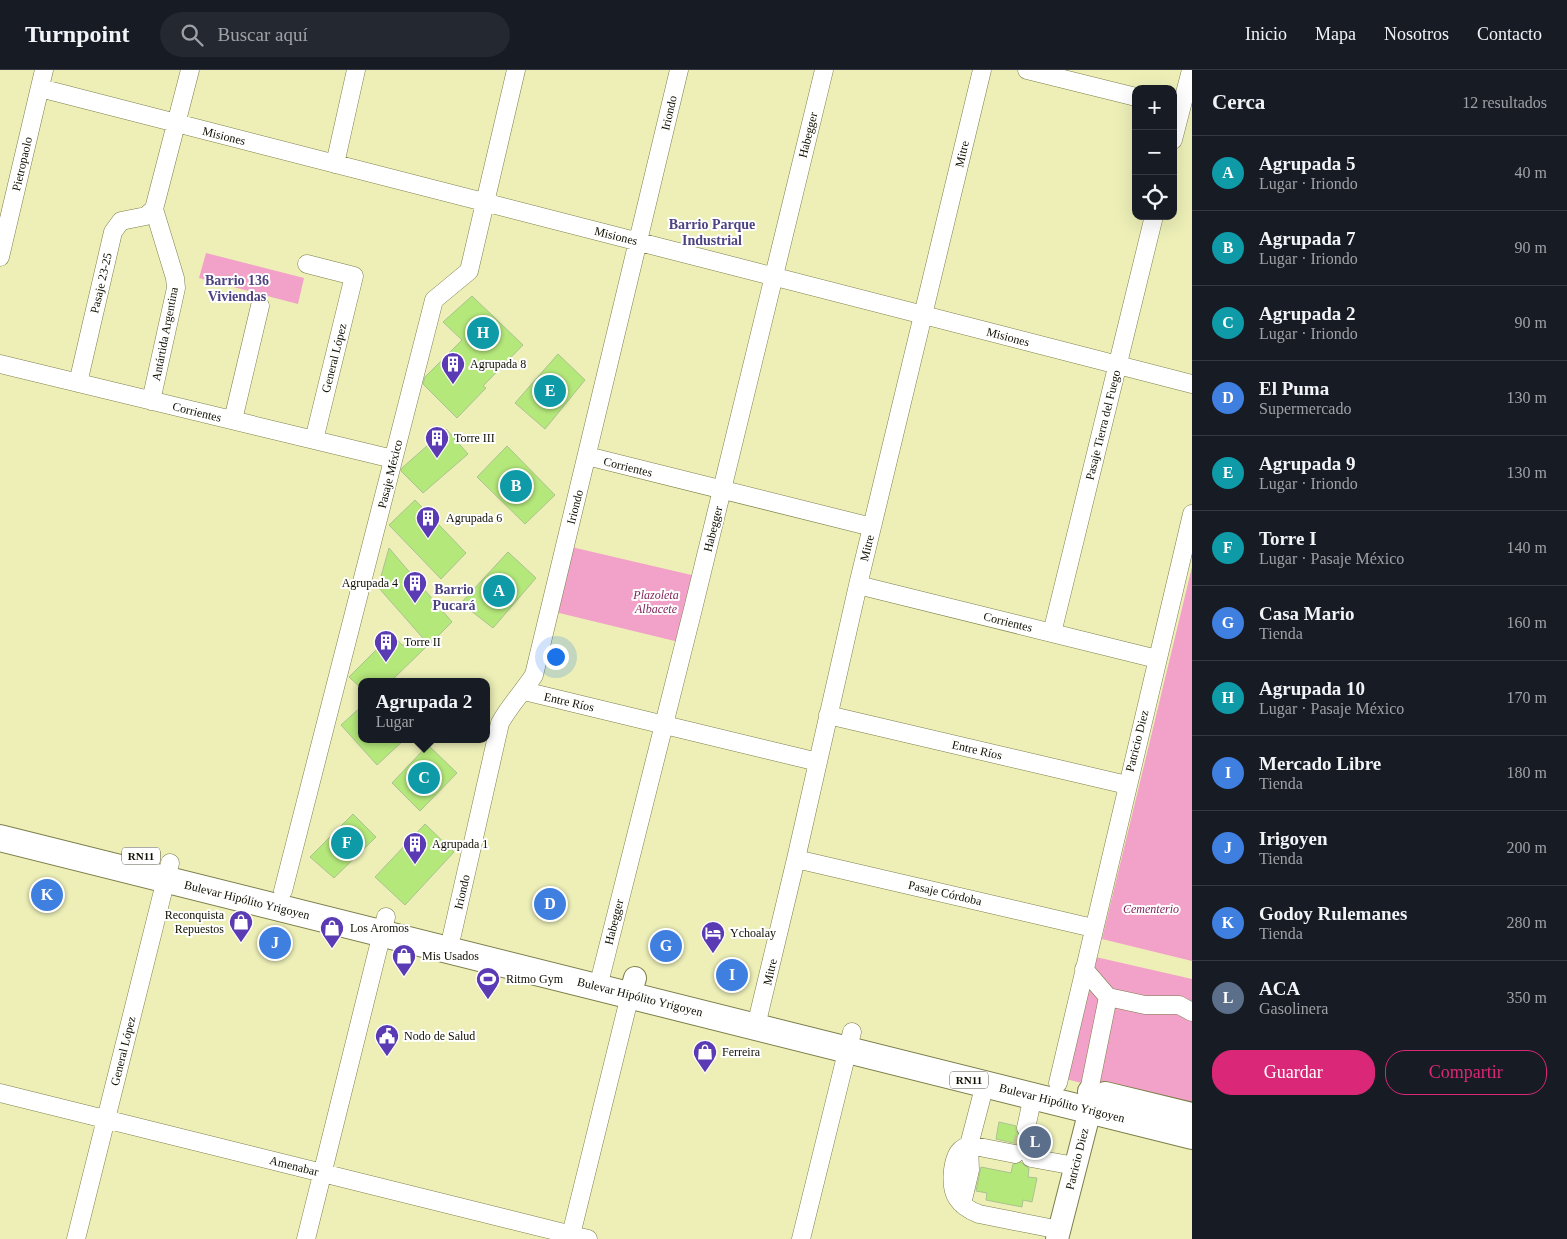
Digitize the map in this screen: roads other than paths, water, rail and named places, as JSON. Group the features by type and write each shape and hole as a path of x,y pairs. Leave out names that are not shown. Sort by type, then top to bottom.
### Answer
{"highway":[{"name":"Bulevar Hipólito Yrigoyen","path":"0,821 168,871 850,1041 1058,1083 1089,1100 1192,1136"},
{"name":"Bulevar Hipólito Yrigoyen","path":"0,838 168,871 283,891 384,925 452,935 600,979"},
{"name":"Bulevar Hipólito Yrigoyen","path":"850,1041 985,1084 1034,1096 1089,1100 1192,1116"}],"main road":[{"name":"Patricio Diez","path":"1058,1234 1089,1100"}],"street":[{"path":"154,209 190,70"},
{"path":"335,164 356,70"},
{"name":"Pasaje México","path":"283,891 434,300 469,271 516,70"},
{"name":"Iriondo","path":"452,935 500,723 509,707 524,692 534,675 679,70"},
{"name":"Habegger","path":"600,979 824,70"},
{"name":"Mitre","path":"758,1018 858,585 982,70"},
{"path":"1027,70 1132,96"},
{"path":"1176,130 1191,70"},
{"name":"Misiones","path":"39,75 177,124 1192,384"},
{"name":"Pietropaolo","path":"0,257 39,75"},
{"name":"Pasaje 23-25","path":"78,383 114,232 121,222 146,216 154,209"},
{"name":"Antártida Argentina","path":"151,401 176,288 175,278 154,209"},
{"name":"Pasaje Tierra del Fuego","path":"1052,633 1153,220"},
{"name":"General López","path":"307,264 354,276 314,440"},
{"path":"233,420 260,306"},
{"name":"Corrientes","path":"0,364 394,459"},
{"name":"Corrientes","path":"587,456 872,527"},
{"name":"Patricio Diez","path":"1058,1083 1192,514"},
{"name":"Corrientes","path":"858,585 1157,659"},
{"name":"Entre Ríos","path":"524,692 818,762"},
{"name":"Entre Ríos","path":"828,714 1127,784"},
{"name":"Pasaje Córdoba","path":"796,859 1093,928"},
{"name":"General López","path":"76,1239 168,871"},
{"path":"306,1239 384,925"},
{"path":"1084,969 1108,996 1145,1005 1179,1005 1192,1012"},
{"path":"570,1237 633,987"},
{"name":"Patricio Diez","path":"1089,1100 1108,996"},
{"path":"801,1239 850,1041"},
{"path":"985,1084 969,1145 970,1170 962,1204 979,1214 1058,1234"},
{"name":"Amenabar","path":"0,1093 323,1173 570,1237 588,1239"},
{"path":"1026,1128 1034,1096"},
{"path":"969,1145 1075,1166"}],"tunnel":[{"path":"1019,1155 1026,1128"}],"place":[{"name":"Agrupada 10","path":"483,333"},
{"name":"Agrupada 8","path":"453,385"},
{"name":"Agrupada 9","path":"550,391"},
{"name":"Torre III","path":"437,459"},
{"name":"Agrupada 7","path":"516,486"},
{"name":"Agrupada 6","path":"428,539"},
{"name":"Agrupada 5","path":"499,591"},
{"name":"Agrupada 4","path":"415,604"},
{"name":"Torre II","path":"386,663"},
{"name":"Agrupada 2","path":"424,778"},
{"name":"Torre I","path":"347,843"},
{"name":"Agrupada 1","path":"415,865"},
{"name":"Godoy Rulemanes","path":"47,895"},
{"name":"El Puma","path":"550,904"},
{"name":"Reconquista Repuestos","path":"241,943"},
{"name":"Irigoyen","path":"275,943"},
{"name":"Casa Mario","path":"666,946"},
{"name":"Los Aromos","path":"332,949"},
{"name":"Ychoalay","path":"713,954"},
{"name":"Mercado Libre","path":"732,975"},
{"name":"Mis Usados","path":"404,977"},
{"name":"Ritmo Gym","path":"488,1000"},
{"name":"Nodo de Salud","path":"387,1057"},
{"name":"Ferreira","path":"705,1073"},
{"name":"ACA","path":"1035,1142"}],"district":[{"name":"Barrio Parque Industrial","path":"712,232"},
{"name":"Barrio 136 Viviendas","path":"237,288"},
{"name":"Barrio Pucará","path":"454,598"}],"park label":[{"name":"Plazoleta Albacete","path":"656,602"},
{"name":"Cementerio","path":"1151,909"}]}
